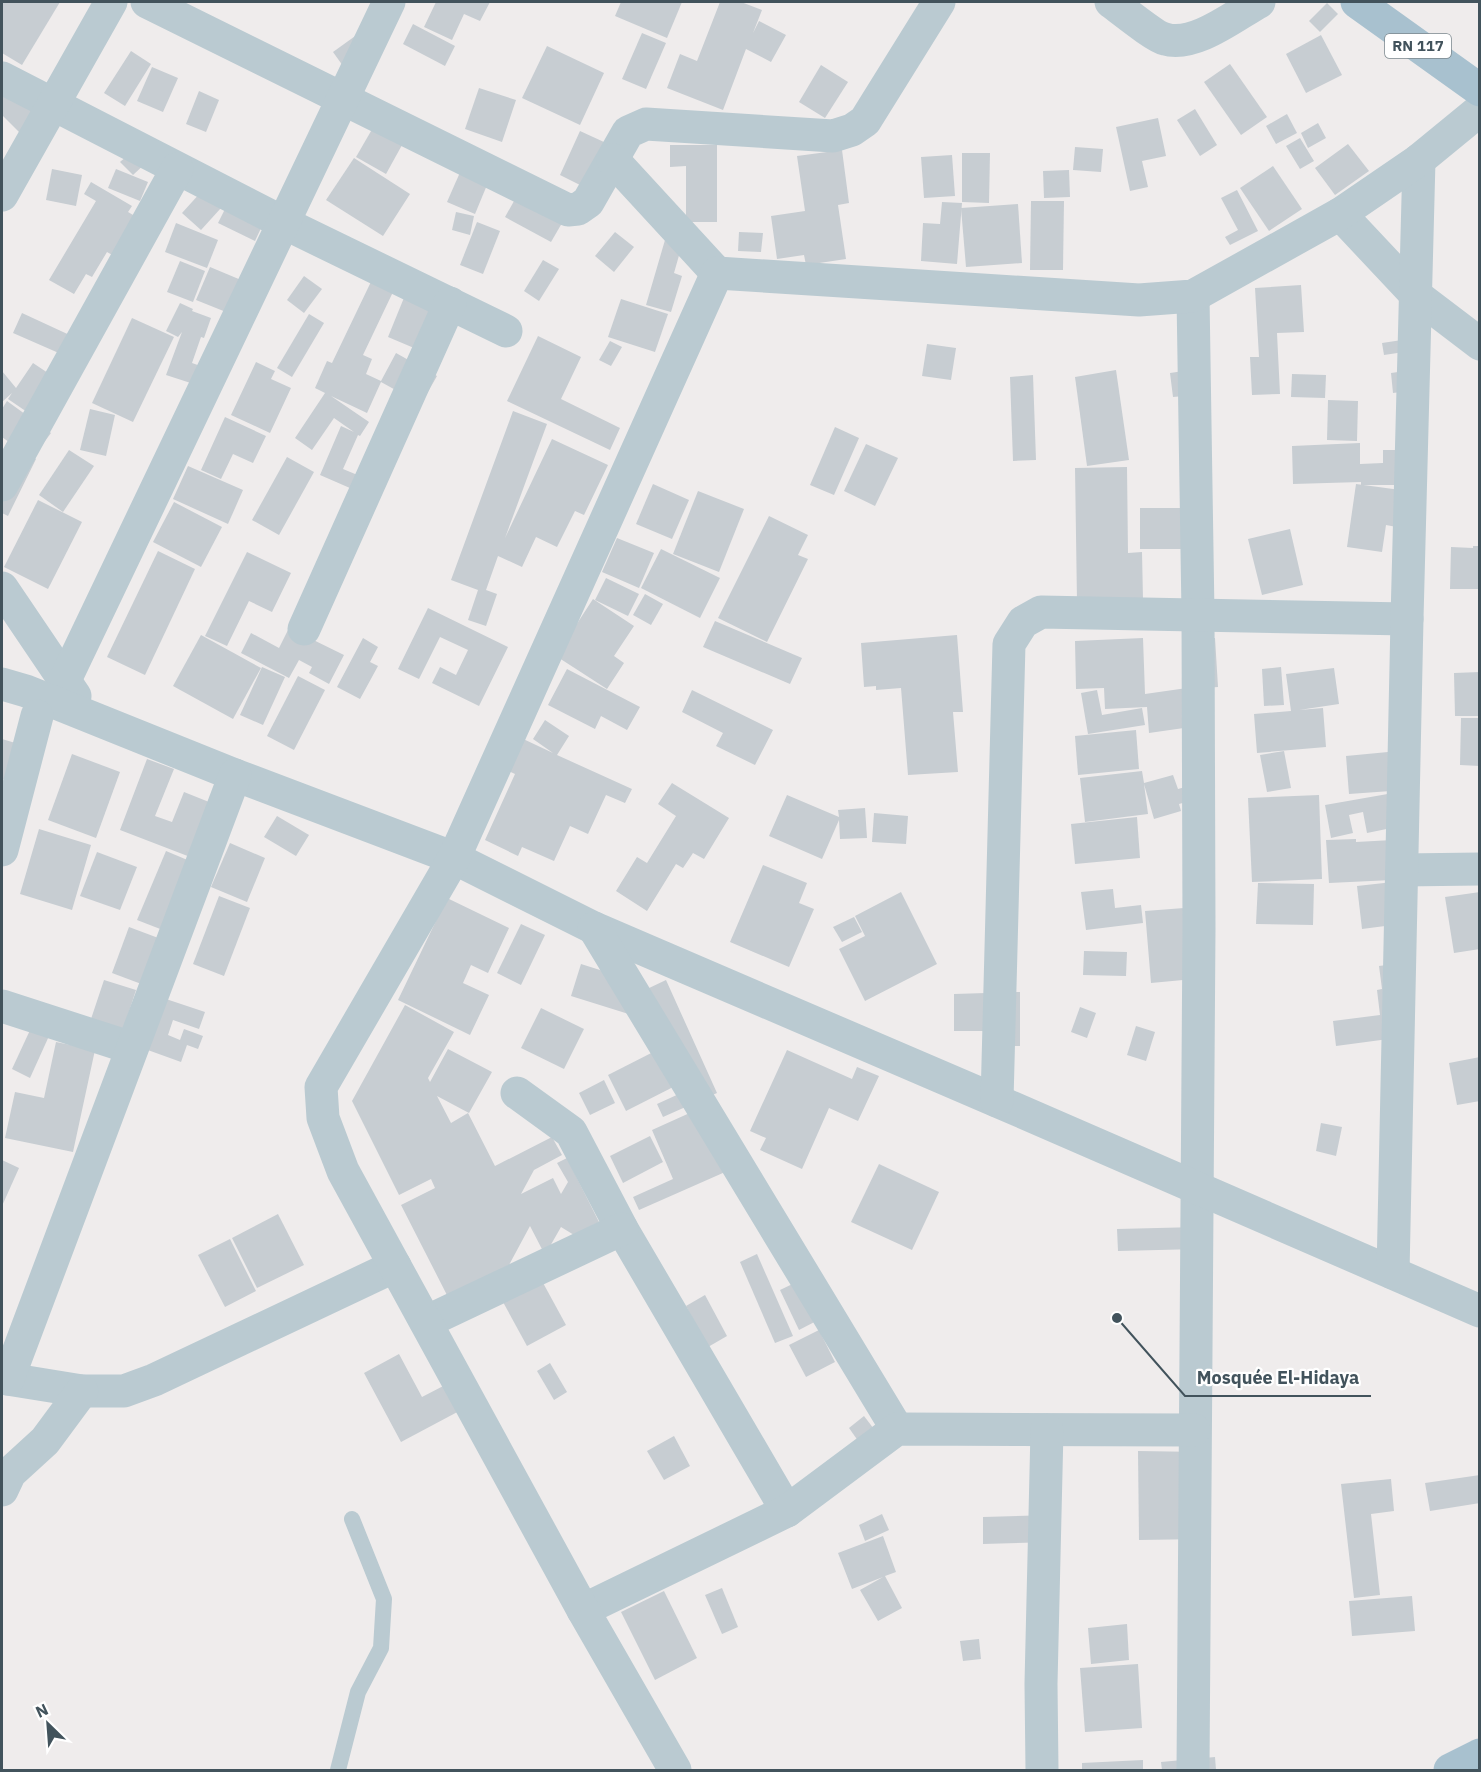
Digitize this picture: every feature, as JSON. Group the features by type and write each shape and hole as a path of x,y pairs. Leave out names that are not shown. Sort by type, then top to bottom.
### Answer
{"main road":[{"name":"RN 117","path":"1357,2 1479,90"},
{"path":"1450,1770 1479,1755"}],"street":[{"path":"2,195 111,2"},
{"path":"147,2 568,210 578,209 588,202 628,132 646,124 833,136 852,130 865,121 939,2"},
{"path":"65,680 389,2"},
{"path":"1111,2 1163,39 1180,41 1196,38 1259,2"},
{"path":"2,78 284,223 506,331"},
{"path":"613,160 717,273 1139,300 1193,296 1340,214 1419,160 1479,110"},
{"path":"1393,1274 1419,160"},
{"path":"2,485 177,169"},
{"path":"1340,214 1417,296 1479,344"},
{"path":"675,1770 583,1610 343,1171 323,1118 321,1087 454,858 717,273"},
{"path":"1193,296 1198,614 1199,928 1193,1770"},
{"path":"304,629 450,303"},
{"path":"2,588 87,716"},
{"path":"997,1101 1009,644 1023,622 1041,612 1407,619"},
{"path":"2,684 26,691 235,775 454,858 594,928 1479,1311"},
{"path":"2,850 37,716"},
{"path":"235,775 5,1378 82,1391 124,1391 154,1380 395,1266"},
{"path":"1402,870 1479,869"},
{"path":"594,928 897,1429"},
{"path":"2,1006 132,1048"},
{"path":"517,1092 571,1132 622,1229 788,1511"},
{"path":"426,1322 622,1229"},
{"path":"2,1490 10,1473 45,1441 82,1391"},
{"path":"583,1610 788,1511 897,1429 1194,1430"},
{"path":"1042,1770 1041,1684 1047,1430"}],"lane":[{"path":"338,1770 358,1692 381,1648 384,1599 352,1519"}],"building":[{"path":"2,2 60,2 22,65 2,53"},
{"path":"436,2 490,2 480,21 464,14 452,40 424,27"},
{"path":"621,2 682,2 667,38 615,16"},
{"path":"720,2 741,2 762,10 753,33 759,21 786,35 771,62 746,49 723,110 667,88 680,54 697,61"},
{"path":"1327,3 1338,14 1320,32 1309,21"},
{"path":"413,24 455,46 445,66 403,44"},
{"path":"642,33 666,43 646,89 622,79"},
{"path":"358,34 348,73 333,52"},
{"path":"1321,35 1342,75 1306,93 1286,54"},
{"path":"547,46 604,73 580,125 522,98"},
{"path":"131,51 151,64 125,106 104,93"},
{"path":"1230,64 1267,117 1241,135 1204,82"},
{"path":"821,65 848,82 825,118 799,102"},
{"path":"152,67 178,78 163,112 137,101"},
{"path":"479,88 516,100 502,142 465,129"},
{"path":"2,89 58,123 35,148 2,115"},
{"path":"199,91 219,100 206,132 186,124"},
{"path":"1195,109 1217,145 1200,156 1177,120"},
{"path":"1287,114 1297,133 1276,144 1266,126"},
{"path":"1158,118 1166,156 1142,161 1148,187 1130,191 1116,127"},
{"path":"378,119 407,136 386,174 356,157"},
{"path":"1318,123 1326,138 1308,148 1301,133"},
{"path":"580,131 617,148 596,193 560,175"},
{"path":"1300,138 1314,161 1300,169 1286,146"},
{"path":"1348,144 1369,171 1335,195 1315,168"},
{"path":"670,145 717,145 717,222 686,222 686,166 670,167"},
{"path":"1075,147 1103,149 1101,172 1073,170"},
{"path":"136,148 148,161 133,175 120,162"},
{"path":"842,150 849,203 838,205 846,259 806,265 804,255 777,259 771,216 805,211 797,156"},
{"path":"962,153 990,153 989,203 962,202"},
{"path":"952,155 955,196 924,198 921,157"},
{"path":"354,158 410,194 383,236 326,200"},
{"path":"465,161 492,173 475,214 447,202"},
{"path":"1273,166 1302,209 1269,231 1240,188"},
{"path":"52,169 82,175 76,206 46,200"},
{"path":"116,169 148,182 140,201 108,188"},
{"path":"1069,170 1070,197 1044,198 1043,171"},
{"path":"211,181 230,198 201,230 182,213"},
{"path":"91,182 132,206 128,212 145,222 121,260 107,252 92,277 86,274 74,294 49,280 96,201 84,194"},
{"path":"523,185 569,211 551,242 505,217"},
{"path":"1237,190 1258,231 1230,245 1225,237 1238,230 1221,198"},
{"path":"233,193 269,211 255,241 218,223"},
{"path":"1031,201 1064,201 1063,270 1030,270"},
{"path":"942,202 962,203 957,264 921,261 923,223 940,224"},
{"path":"1018,204 1022,263 966,267 961,208"},
{"path":"456,212 474,216 470,235 452,230"},
{"path":"477,222 500,231 483,274 460,265"},
{"path":"176,223 218,240 207,268 165,252"},
{"path":"615,232 634,247 614,272 595,256"},
{"path":"739,232 763,233 761,252 738,251"},
{"path":"665,240 682,245 674,273 682,276 671,312 646,305"},
{"path":"543,260 559,269 539,301 524,291"},
{"path":"180,261 205,271 193,302 167,292"},
{"path":"380,263 402,273 363,355 372,359 366,374 381,381 396,353 437,376 421,404 381,382 367,413 331,396 369,422 360,436 358,435 343,469 372,481 366,495 320,475 341,426 354,432 334,418 312,450 295,438 325,393 315,388 327,361 332,363"},
{"path":"210,267 260,288 246,320 196,300"},
{"path":"304,276 322,289 304,313 287,300"},
{"path":"410,283 461,304 414,348 388,337"},
{"path":"1301,285 1304,332 1277,333 1280,394 1252,395 1250,357 1259,357 1255,288"},
{"path":"621,299 668,314 655,352 608,337"},
{"path":"180,303 193,309 192,311 211,318 204,338 201,337 192,363 212,370 206,388 166,375 182,332 178,337 166,331"},
{"path":"22,313 89,344 27,412 8,399 12,393 2,402 2,371 16,388 33,363 51,375 61,354 13,333"},
{"path":"309,314 324,323 292,377 277,368"},
{"path":"132,318 174,337 133,422 92,403"},
{"path":"538,336 581,357 561,399 620,428 610,450 507,401"},
{"path":"1402,340 1404,352 1384,355 1382,343"},
{"path":"610,341 622,347 611,366 599,360"},
{"path":"927,344 956,348 951,380 922,376"},
{"path":"256,362 275,371 271,379 291,388 270,433 231,415"},
{"path":"1204,368 1207,394 1173,397 1170,373"},
{"path":"1116,370 1129,460 1087,466 1075,377"},
{"path":"1405,371 1408,391 1393,393 1391,373"},
{"path":"1292,374 1326,375 1325,398 1291,397"},
{"path":"1033,375 1036,460 1013,461 1010,377"},
{"path":"1328,400 1358,401 1357,441 1327,440"},
{"path":"7,401 51,433 33,457 36,459 8,516 2,513 2,484 24,453 2,437 2,409"},
{"path":"90,409 115,415 106,456 80,450"},
{"path":"513,411 547,424 505,538 552,439 608,465 584,515 575,511 557,547 536,537 522,567 498,556 486,590 497,594 486,626 468,620 478,590 451,580"},
{"path":"225,417 266,436 253,463 233,454 221,479 201,470"},
{"path":"835,427 859,438 834,495 810,485"},
{"path":"1360,443 1360,464 1383,463 1383,450 1404,450 1404,485 1361,485 1361,482 1293,484 1292,446"},
{"path":"866,444 898,458 875,506 844,491"},
{"path":"69,450 94,466 63,512 39,495"},
{"path":"287,457 314,472 279,535 252,520"},
{"path":"188,466 243,490 228,524 173,499"},
{"path":"1127,467 1128,553 1142,552 1143,600 1077,601 1075,468"},
{"path":"653,484 689,500 672,539 636,524"},
{"path":"1356,484 1408,491 1402,528 1386,525 1382,552 1347,547"},
{"path":"698,491 744,509 719,572 673,554"},
{"path":"38,500 82,522 48,589 4,567"},
{"path":"174,502 222,527 201,567 153,542"},
{"path":"1140,508 1206,508 1206,549 1140,549"},
{"path":"769,516 808,535 798,555 808,559 767,642 718,618"},
{"path":"1290,529 1303,585 1262,595 1248,539"},
{"path":"617,538 654,553 639,588 602,572"},
{"path":"1473,546 1480,546 1480,589 1450,589 1451,547 1473,548"},
{"path":"661,549 720,578 700,618 641,588"},
{"path":"158,551 195,569 145,675 107,657"},
{"path":"247,552 291,573 272,612 249,601 227,646 205,636"},
{"path":"606,578 639,594 628,616 595,600"},
{"path":"645,594 663,604 651,625 633,615"},
{"path":"593,599 634,626 614,656 624,663 607,689 556,656"},
{"path":"428,608 508,647 479,706 432,683 440,667 456,675 468,650 440,637 419,679 398,669"},
{"path":"715,621 802,658 790,684 703,647"},
{"path":"289,628 344,655 329,684 309,673 312,667 299,660 289,678 241,653 251,633 279,648"},
{"path":"201,635 261,668 233,719 173,686"},
{"path":"957,635 963,712 953,712 958,772 908,775 901,688 876,690 876,686 864,687 861,643"},
{"path":"363,638 378,647 370,662 378,666 360,699 337,687"},
{"path":"1143,638 1145,694 1187,688 1183,640 1215,638 1218,687 1191,689 1184,728 1149,733 1147,707 1105,709 1104,688 1076,689 1075,641"},
{"path":"262,667 285,677 263,725 240,715"},
{"path":"1281,667 1284,705 1264,706 1262,669"},
{"path":"1334,668 1339,704 1299,710 1323,708 1326,747 1257,753 1254,714 1291,711 1286,674"},
{"path":"567,669 640,707 627,730 601,716 595,729 548,705"},
{"path":"1480,672 1480,716 1455,716 1454,673"},
{"path":"298,676 325,690 294,750 267,736"},
{"path":"692,690 773,730 755,765 716,746 723,733 682,712"},
{"path":"1097,690 1102,715 1142,708 1145,725 1088,734 1081,693"},
{"path":"1461,718 1480,718 1480,766 1460,765"},
{"path":"545,720 569,736 557,755 632,789 625,803 606,795 588,834 570,826 554,861 522,847 518,856 485,840 515,774 504,769 519,737 553,753 533,739"},
{"path":"1136,730 1139,769 1078,775 1075,736"},
{"path":"2,739 22,745 11,782 2,779"},
{"path":"1284,751 1291,788 1267,792 1260,755"},
{"path":"1388,752 1391,791 1349,794 1346,756"},
{"path":"72,754 120,772 96,838 48,820"},
{"path":"147,759 174,769 155,816 172,822 184,792 219,806 198,860 120,830"},
{"path":"1142,771 1144,783 1173,775 1178,789 1207,781 1211,795 1179,804 1181,811 1154,819 1144,784 1148,814 1085,822 1080,778"},
{"path":"672,783 729,818 704,859 693,853 683,868 676,864 647,911 616,891 637,857 647,863 676,816 658,804"},
{"path":"1399,792 1406,825 1367,833 1363,812 1349,815 1353,833 1331,838 1325,805"},
{"path":"787,795 839,817 838,810 865,808 867,838 840,839 839,820 822,859 769,836"},
{"path":"1319,795 1322,879 1252,882 1248,798"},
{"path":"874,813 908,816 906,844 872,842"},
{"path":"277,816 309,835 296,856 264,837"},
{"path":"1137,817 1140,858 1075,864 1071,824"},
{"path":"39,829 91,845 72,910 20,894"},
{"path":"1356,839 1356,842 1411,839 1413,879 1329,883 1326,840"},
{"path":"230,843 265,858 247,902 211,887"},
{"path":"166,851 197,864 168,932 137,920"},
{"path":"97,852 137,867 120,910 80,896"},
{"path":"763,865 807,883 799,903 814,909 789,967 730,942"},
{"path":"1411,880 1416,922 1362,929 1357,886"},
{"path":"1258,883 1314,884 1313,925 1256,924"},
{"path":"1113,889 1115,908 1141,905 1143,923 1086,930 1081,892"},
{"path":"901,892 937,964 865,1001 839,949 865,936 855,916"},
{"path":"1480,892 1480,949 1454,953 1445,897"},
{"path":"219,896 250,908 224,976 193,964"},
{"path":"447,898 509,928 488,973 471,965 463,983 489,995 470,1035 398,1000"},
{"path":"1210,906 1215,977 1151,983 1145,911"},
{"path":"854,917 862,932 842,942 833,927"},
{"path":"521,924 545,935 521,985 497,973"},
{"path":"129,927 161,939 144,985 112,973"},
{"path":"1084,951 1127,952 1126,976 1083,975"},
{"path":"1402,963 1411,1036 1336,1046 1333,1021 1380,1015 1377,990 1382,989 1379,966"},
{"path":"581,964 619,976 635,1016 571,996"},
{"path":"104,980 136,990 120,1039 88,1028"},
{"path":"666,980 717,1093 663,1117 657,1104 692,1088 647,989"},
{"path":"1020,992 1020,1046 992,1046 992,1031 954,1031 954,994"},
{"path":"163,998 205,1012 199,1029 173,1020 168,1035 180,1040 184,1029 203,1036 198,1049 187,1045 181,1062 145,1049"},
{"path":"405,1005 454,1032 428,1078 430,1082 448,1049 492,1072 469,1113 437,1096 451,1123 468,1113 495,1166 552,1137 562,1155 534,1170 521,1194 553,1178 561,1194 568,1182 557,1163 567,1158 599,1222 574,1235 561,1227 545,1255 530,1226 509,1265 449,1299 401,1205 435,1188 431,1179 399,1195 352,1101"},
{"path":"1080,1007 1096,1013 1087,1038 1071,1032"},
{"path":"541,1008 584,1029 564,1069 521,1048"},
{"path":"1136,1026 1155,1032 1146,1061 1127,1055"},
{"path":"31,1028 49,1036 30,1078 12,1069"},
{"path":"56,1042 95,1050 73,1152 5,1138 15,1092 44,1098"},
{"path":"667,1045 685,1081 626,1111 608,1075"},
{"path":"787,1050 852,1079 857,1067 879,1076 858,1121 829,1108 802,1169 760,1150 766,1138 750,1131"},
{"path":"1480,1057 1480,1101 1457,1105 1449,1063"},
{"path":"604,1080 615,1103 590,1115 579,1093"},
{"path":"714,1102 741,1165 639,1210 633,1197 673,1179 652,1130"},
{"path":"1321,1123 1342,1127 1336,1156 1316,1151"},
{"path":"650,1136 663,1162 623,1183 610,1156"},
{"path":"2,1160 19,1168 2,1206"},
{"path":"879,1164 939,1192 912,1250 851,1222"},
{"path":"278,1214 304,1265 257,1288 232,1238"},
{"path":"1198,1227 1199,1249 1118,1251 1117,1229"},
{"path":"230,1239 256,1291 225,1307 198,1255"},
{"path":"757,1254 793,1336 775,1343 740,1262"},
{"path":"805,1278 824,1317 799,1330 780,1290"},
{"path":"542,1281 566,1325 527,1346 503,1302"},
{"path":"705,1295 727,1336 708,1347 686,1306"},
{"path":"819,1330 835,1362 806,1377 789,1345"},
{"path":"399,1354 422,1397 449,1383 463,1409 401,1442 364,1373"},
{"path":"550,1363 567,1392 554,1400 537,1371"},
{"path":"864,1416 877,1433 861,1445 849,1428"},
{"path":"674,1436 690,1466 664,1480 647,1451"},
{"path":"1138,1451 1202,1452 1204,1539 1139,1540"},
{"path":"1480,1475 1480,1503 1430,1511 1425,1483"},
{"path":"1391,1479 1394,1511 1371,1514 1380,1595 1354,1598 1341,1484"},
{"path":"882,1514 889,1530 865,1541 859,1525"},
{"path":"1051,1515 1052,1542 983,1544 983,1517"},
{"path":"883,1536 896,1572 885,1576 902,1608 878,1621 860,1590 883,1577 852,1589 838,1553"},
{"path":"722,1588 738,1627 722,1634 705,1595"},
{"path":"664,1591 697,1658 655,1680 621,1612"},
{"path":"1412,1596 1415,1631 1352,1636 1349,1601"},
{"path":"1127,1624 1129,1660 1091,1664 1088,1628"},
{"path":"979,1639 981,1659 963,1661 960,1641"},
{"path":"1138,1664 1142,1728 1085,1732 1080,1668"},
{"path":"1215,1757 1216,1770 1162,1770 1161,1762"},
{"path":"1143,1760 1143,1770 1082,1770 1082,1763"}],"place":[{"name":"Mosquée El-Hidaya","path":"1117,1318"}]}
